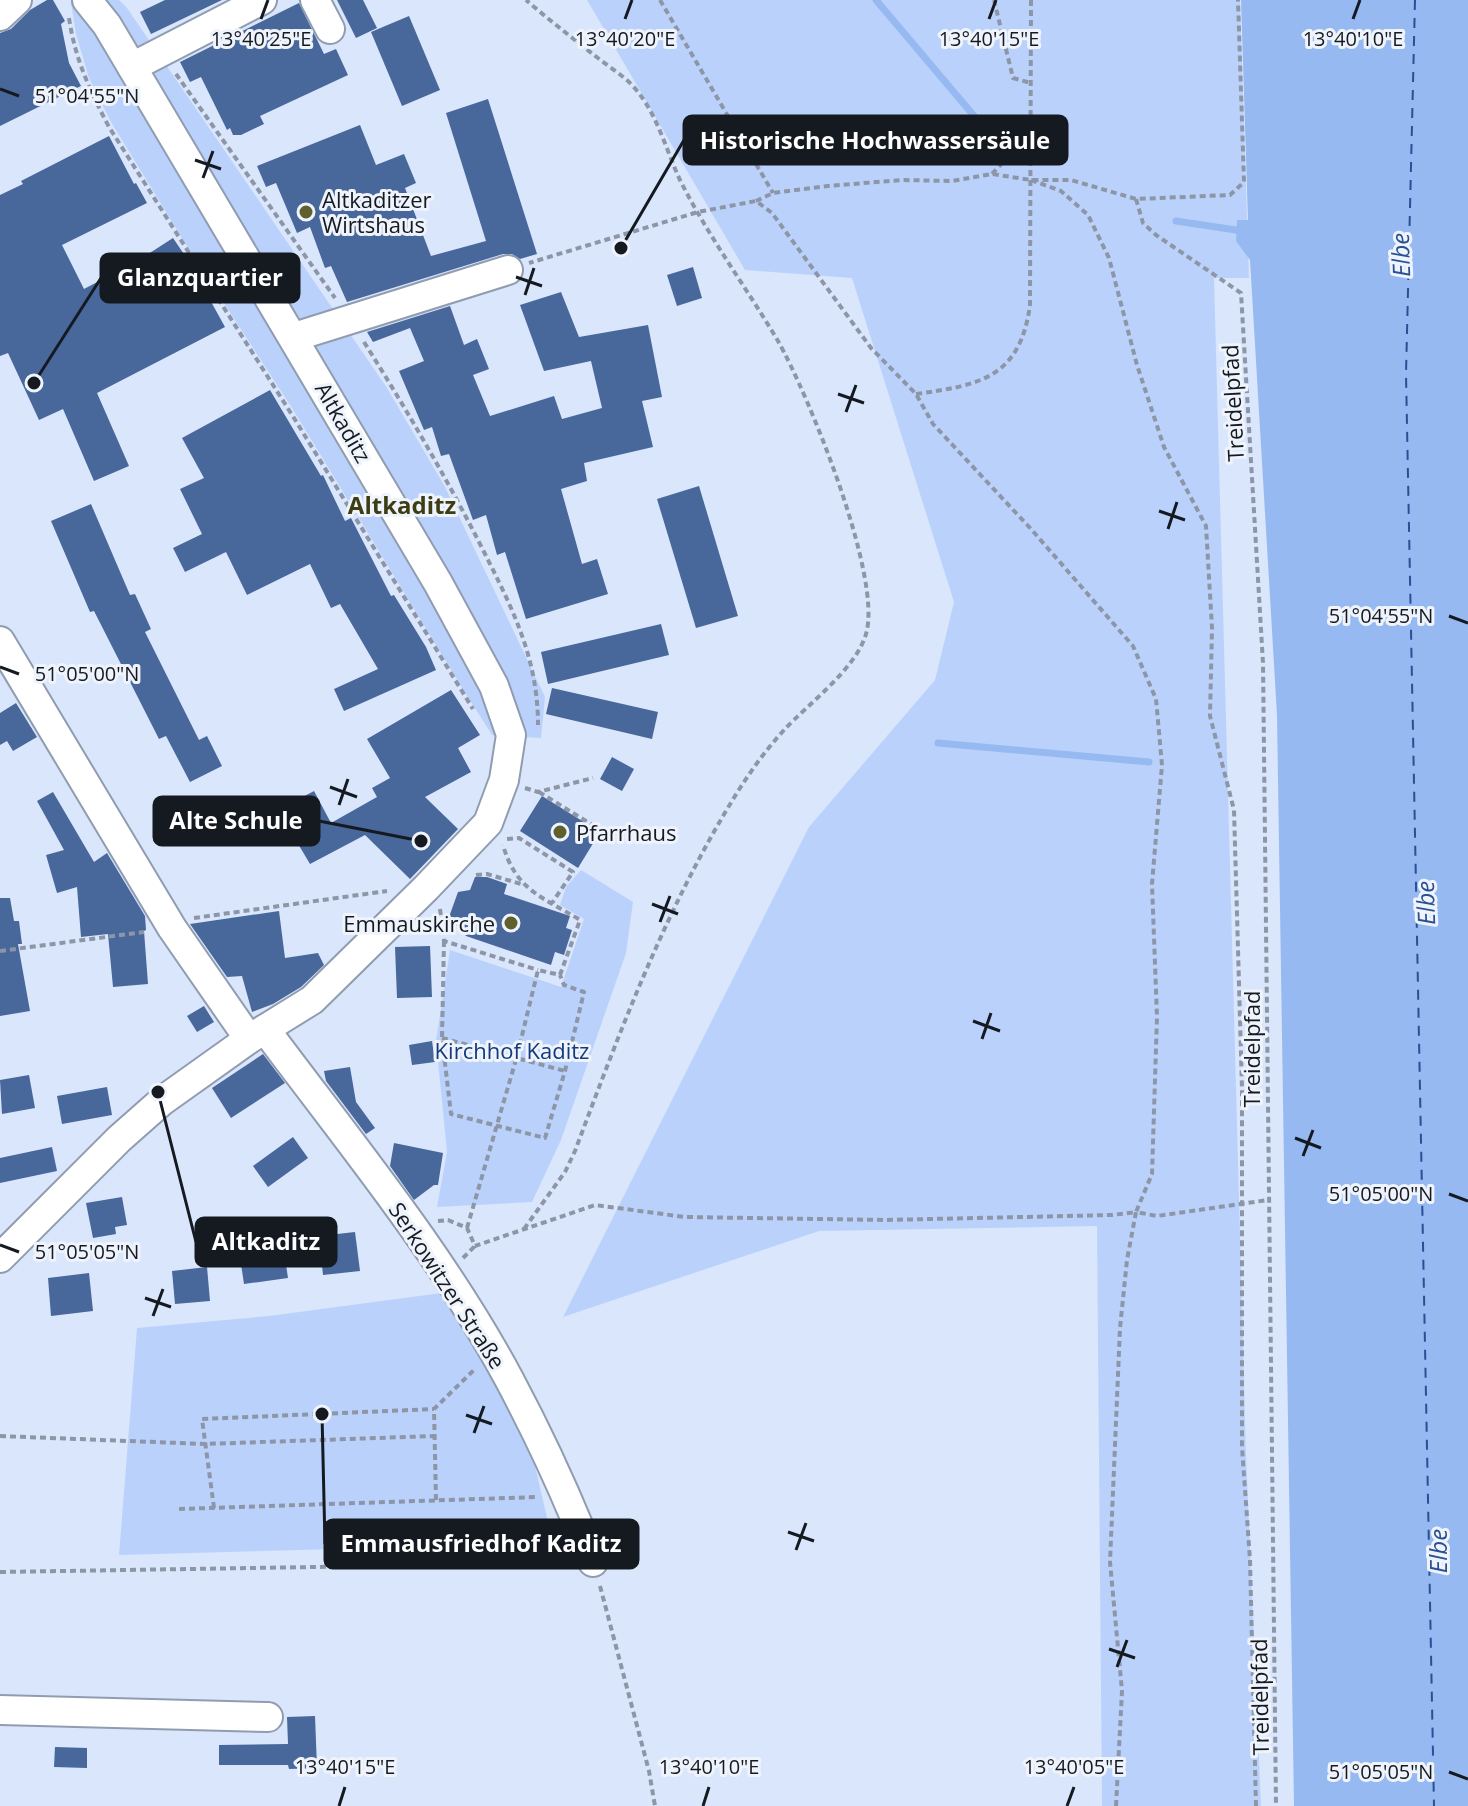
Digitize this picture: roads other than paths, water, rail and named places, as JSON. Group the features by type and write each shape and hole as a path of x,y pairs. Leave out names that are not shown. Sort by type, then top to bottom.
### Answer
{"street":[{"path":"0,16 17,0"},
{"path":"132,67 262,0"},
{"path":"315,0 330,29"},
{"name":"Altkaditz","path":"0,1258 119,1139 162,1101 257,1034 312,1000 426,888 488,823 504,780 511,735 494,686 438,583 294,337 107,25 77,3"},
{"path":"294,337 508,270"},
{"name":"Serkowitzer Straße","path":"0,641 172,928 410,1224 486,1340 568,1497 593,1562"},
{"path":"0,1710 268,1717"}],"water":[{"name":"Elbe","path":"1241,0 1468,0 1468,1806 1294,1806 1277,715 1250,260 1236,241 1237,220 1248,220"}],"waterway":[{"path":"876,0 1002,149"},
{"path":"1176,221 1244,233"},
{"path":"938,743 1149,762"}],"place":[{"name":"Altkaditzer Wirtshaus","path":"306,212"},
{"name":"Historische Hochwassersäule","path":"621,248"},
{"name":"Glanzquartier","path":"34,383"},
{"name":"Pfarrhaus","path":"560,832"},
{"name":"Alte Schule","path":"421,841"},
{"name":"Emmauskirche","path":"511,923"},
{"name":"Altkaditz","path":"158,1092"},
{"name":"Emmausfriedhof Kaditz","path":"322,1414"}],"district":[{"name":"Altkaditz","path":"402,504"}],"park label":[{"name":"Kirchhof Kaditz","path":"512,1050"}]}
